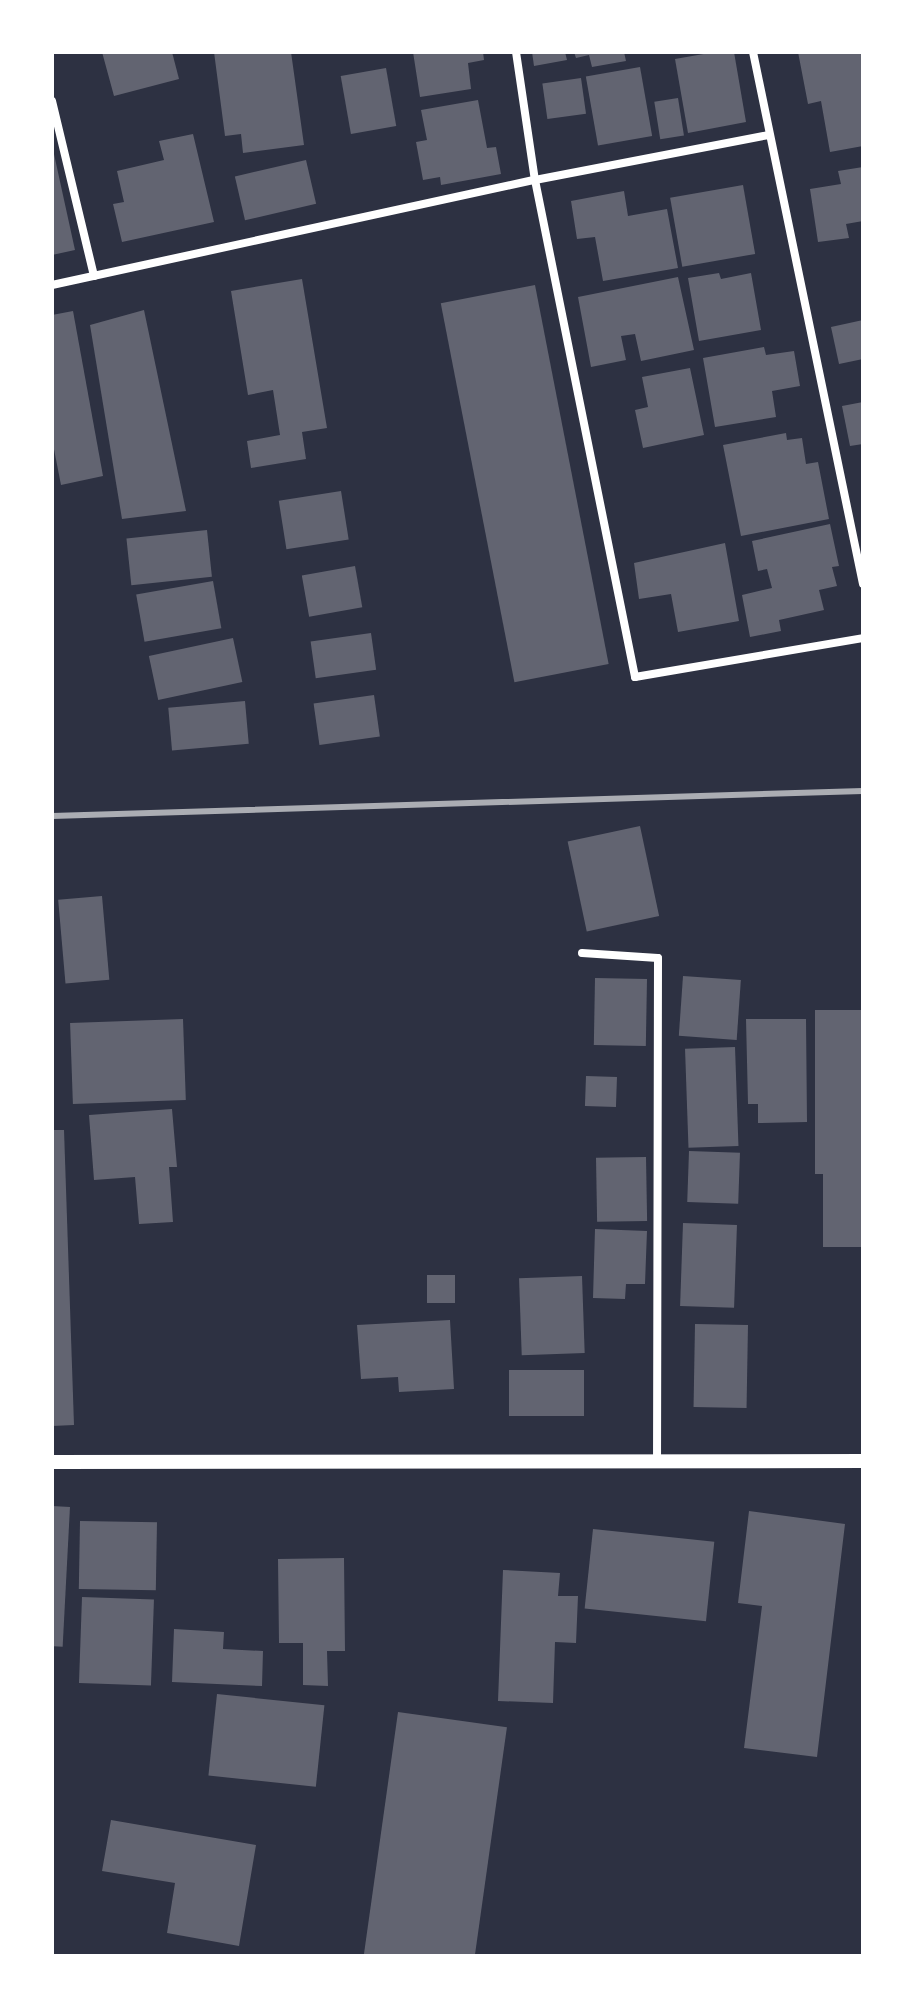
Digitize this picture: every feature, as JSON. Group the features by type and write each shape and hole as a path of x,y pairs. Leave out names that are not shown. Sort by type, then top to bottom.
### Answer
{"street":[{"path":"516,52 535,180 635,677 863,638"},
{"path":"753,52 863,584"},
{"path":"52,101 94,276"},
{"path":"52,285 535,180 769,135"},
{"path":"582,953 658,958 657,1459"},
{"path":"52,1462 863,1461"}],"building":[{"path":"102,52 172,52 179,79 114,96"},
{"path":"214,52 291,52 304,145 243,153 241,134 225,136"},
{"path":"413,52 483,52 484,60 468,63 471,89 420,97"},
{"path":"532,52 565,52 567,60 534,66"},
{"path":"574,52 624,52 626,61 592,67 589,55 576,58"},
{"path":"734,52 746,122 688,133 675,59"},
{"path":"798,52 863,52 863,146 830,152 821,101 808,104"},
{"path":"640,67 652,136 598,145 586,77"},
{"path":"386,68 396,126 351,134 341,76"},
{"path":"581,78 586,114 547,119 542,83"},
{"path":"678,98 684,136 660,139 654,102"},
{"path":"478,100 487,148 496,147 501,174 441,185 440,177 423,180 416,142 427,140 421,110"},
{"path":"193,134 214,222 122,242 113,204 124,202 117,171 164,160 159,141"},
{"path":"52,145 75,250 52,255"},
{"path":"306,160 316,204 245,220 235,176"},
{"path":"863,167 863,221 846,224 849,238 818,242 810,189 841,184 838,171"},
{"path":"743,185 755,254 682,267 670,198"},
{"path":"624,191 628,216 667,209 678,268 603,281 595,237 577,239 571,201"},
{"path":"719,273 721,279 751,273 761,330 699,341 688,278"},
{"path":"678,277 694,350 641,361 635,334 621,336 626,360 591,367 578,297"},
{"path":"302,279 327,428 302,432 306,459 251,468 247,441 280,435 273,390 248,395 231,291"},
{"path":"535,285 609,664 514,682 441,303"},
{"path":"144,310 186,511 122,519 90,325"},
{"path":"73,311 103,476 61,485 52,439 52,315"},
{"path":"863,320 863,359 839,364 831,327"},
{"path":"764,347 766,355 794,351 800,386 772,391 776,417 715,427 703,358"},
{"path":"690,368 704,435 643,448 635,410 648,407 642,377"},
{"path":"863,402 863,444 850,446 842,406"},
{"path":"786,433 787,440 802,438 806,464 818,462 829,519 741,536 723,445"},
{"path":"341,491 349,539 286,549 279,501"},
{"path":"830,524 839,566 832,567 837,586 819,590 824,610 779,620 781,631 750,637 742,595 772,588 767,569 758,571 752,541"},
{"path":"207,530 212,577 131,585 126,538"},
{"path":"725,543 739,621 678,632 671,594 639,599 634,563"},
{"path":"355,566 362,607 309,617 302,575"},
{"path":"213,581 221,628 145,642 136,595"},
{"path":"371,633 376,670 316,678 311,641"},
{"path":"233,638 242,682 158,700 149,656"},
{"path":"374,695 380,737 319,745 314,703"},
{"path":"245,701 249,744 172,751 168,708"},
{"path":"640,826 659,916 587,931 568,841"},
{"path":"102,896 109,980 65,984 58,900"},
{"path":"683,976 741,980 737,1040 679,1036"},
{"path":"595,978 647,979 646,1046 594,1045"},
{"path":"815,1010 863,1010 863,1247 823,1247 823,1174 815,1174"},
{"path":"183,1019 186,1100 73,1104 70,1023"},
{"path":"746,1019 806,1019 807,1122 758,1123 758,1104 748,1104"},
{"path":"735,1047 738,1146 688,1148 685,1049"},
{"path":"586,1076 617,1077 616,1107 585,1106"},
{"path":"172,1109 177,1167 169,1167 173,1222 139,1224 135,1177 94,1180 89,1115"},
{"path":"52,1130 64,1130 74,1425 52,1426"},
{"path":"689,1151 740,1153 738,1204 687,1202"},
{"path":"646,1157 647,1221 597,1222 596,1158"},
{"path":"683,1223 737,1225 734,1308 680,1306"},
{"path":"595,1229 647,1231 645,1284 626,1284 625,1299 593,1298"},
{"path":"427,1275 455,1275 455,1303 427,1303"},
{"path":"582,1276 585,1353 522,1355 519,1278"},
{"path":"450,1320 454,1389 399,1392 398,1377 361,1379 357,1325"},
{"path":"695,1324 748,1325 747,1408 694,1407"},
{"path":"509,1370 584,1370 584,1416 509,1416"},
{"path":"52,1506 70,1507 63,1647 52,1646"},
{"path":"749,1511 845,1524 817,1757 744,1748 762,1606 738,1603"},
{"path":"80,1521 157,1522 156,1590 79,1589"},
{"path":"593,1529 714,1542 706,1621 585,1609"},
{"path":"344,1558 345,1651 327,1651 328,1686 303,1685 303,1643 279,1643 278,1559"},
{"path":"503,1570 560,1573 558,1596 578,1596 576,1643 555,1642 553,1703 498,1701"},
{"path":"82,1597 154,1600 151,1685 79,1683"},
{"path":"174,1629 224,1632 223,1649 263,1651 262,1686 172,1682"},
{"path":"217,1694 324,1705 316,1787 208,1776"},
{"path":"398,1712 507,1727 475,1956 364,1956"},
{"path":"111,1820 256,1845 239,1946 167,1933 175,1883 102,1871"}],"railway":[{"path":"52,816 863,791"}]}
